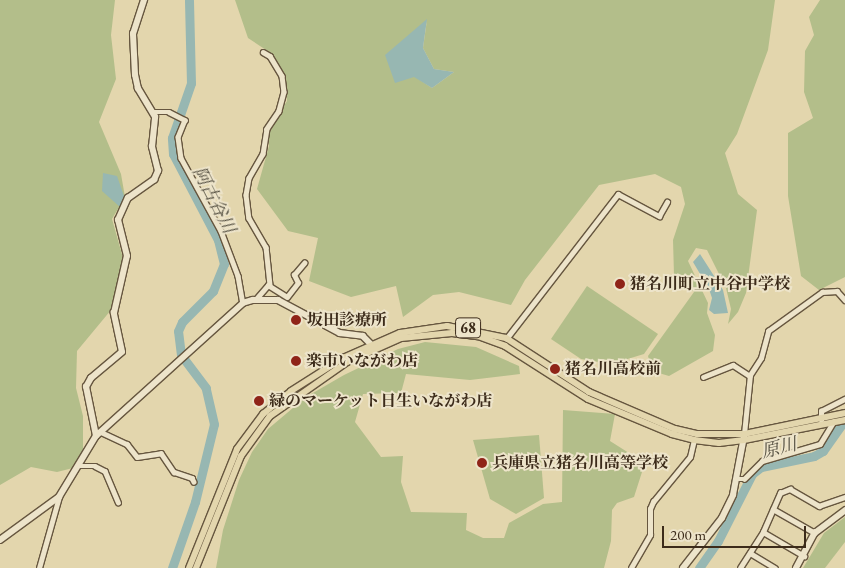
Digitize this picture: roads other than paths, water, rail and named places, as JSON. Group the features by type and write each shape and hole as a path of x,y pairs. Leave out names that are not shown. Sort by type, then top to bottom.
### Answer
{"main road":[{"path":"99,434 86,387 91,378 122,352 114,313 127,256 118,220 128,198 157,175 152,147 156,123 154,112 138,89 135,75 133,34 144,0"},
{"path":"0,540 59,497 99,434 243,303 256,299 278,300 329,328 363,336 373,346"},
{"name":"68","path":"189,568 247,433 263,414 290,391 400,333 447,326 506,338 589,392 667,425 697,434 744,437"},
{"name":"68","path":"196,568 251,439 270,416 290,399 373,346 401,338 452,333 478,336 505,346 588,399 672,434 694,440 719,443 844,415"},
{"name":"68","path":"821,421 835,422 844,415"},
{"path":"683,568 722,518 738,479 744,437"},
{"path":"796,568 815,533 845,510"}],"street":[{"path":"263,52 270,56 282,76 284,92 279,111 267,130 263,154 249,178 246,195 249,218 266,246 270,285 287,297 298,283 294,275 304,263"},
{"path":"154,112 174,114 185,120 178,137 181,158 221,231 238,276 243,303"},
{"path":"505,346 506,338 618,194 659,216 667,202"},
{"path":"256,299 270,285"},
{"path":"744,437 750,376 761,358 766,336 772,328 822,292 837,291 845,300"},
{"path":"703,377 733,365 750,376"},
{"path":"821,421 821,412 845,399"},
{"path":"738,479 744,479 762,461 820,444 835,422"},
{"path":"99,434 127,444 137,457 161,453 174,472 192,478 194,482"},
{"path":"631,568 650,535 650,509 653,502 690,457 694,440"},
{"path":"80,466 95,466 105,471 118,502"},
{"path":"740,568 763,532 780,493 790,489 819,506 842,496 845,497"},
{"path":"39,568 59,497"},
{"path":"773,509 815,533"},
{"path":"763,532 804,556"},
{"path":"750,553 775,568"}],"water":[{"path":"427,19 423,48 434,69 454,72 432,88 414,77 395,83 385,55"},
{"path":"103,173 117,176 125,199 120,207 102,191"},
{"path":"700,254 723,290 728,313 714,314 709,310 712,298 709,289 693,262"}],"waterway":[{"name":"阿古谷川","path":"172,568 195,502 214,424 206,388 181,355 178,331 182,322 213,291 224,264 218,240 173,154 172,138 191,83 189,0"},
{"name":"原川","path":"699,568 718,541 752,474 761,467 814,456 823,451 845,419"}],"place":[{"name":"猪名川町立中谷中学校","path":"620,284"},
{"name":"坂田診療所","path":"296,320"},
{"name":"楽市いながわ店","path":"296,361"},
{"name":"猪名川高校前","path":"555,369"},
{"name":"緑のマーケット日生いながわ店","path":"259,401"},
{"name":"兵庫県立猪名川高等学校","path":"482,463"}]}
